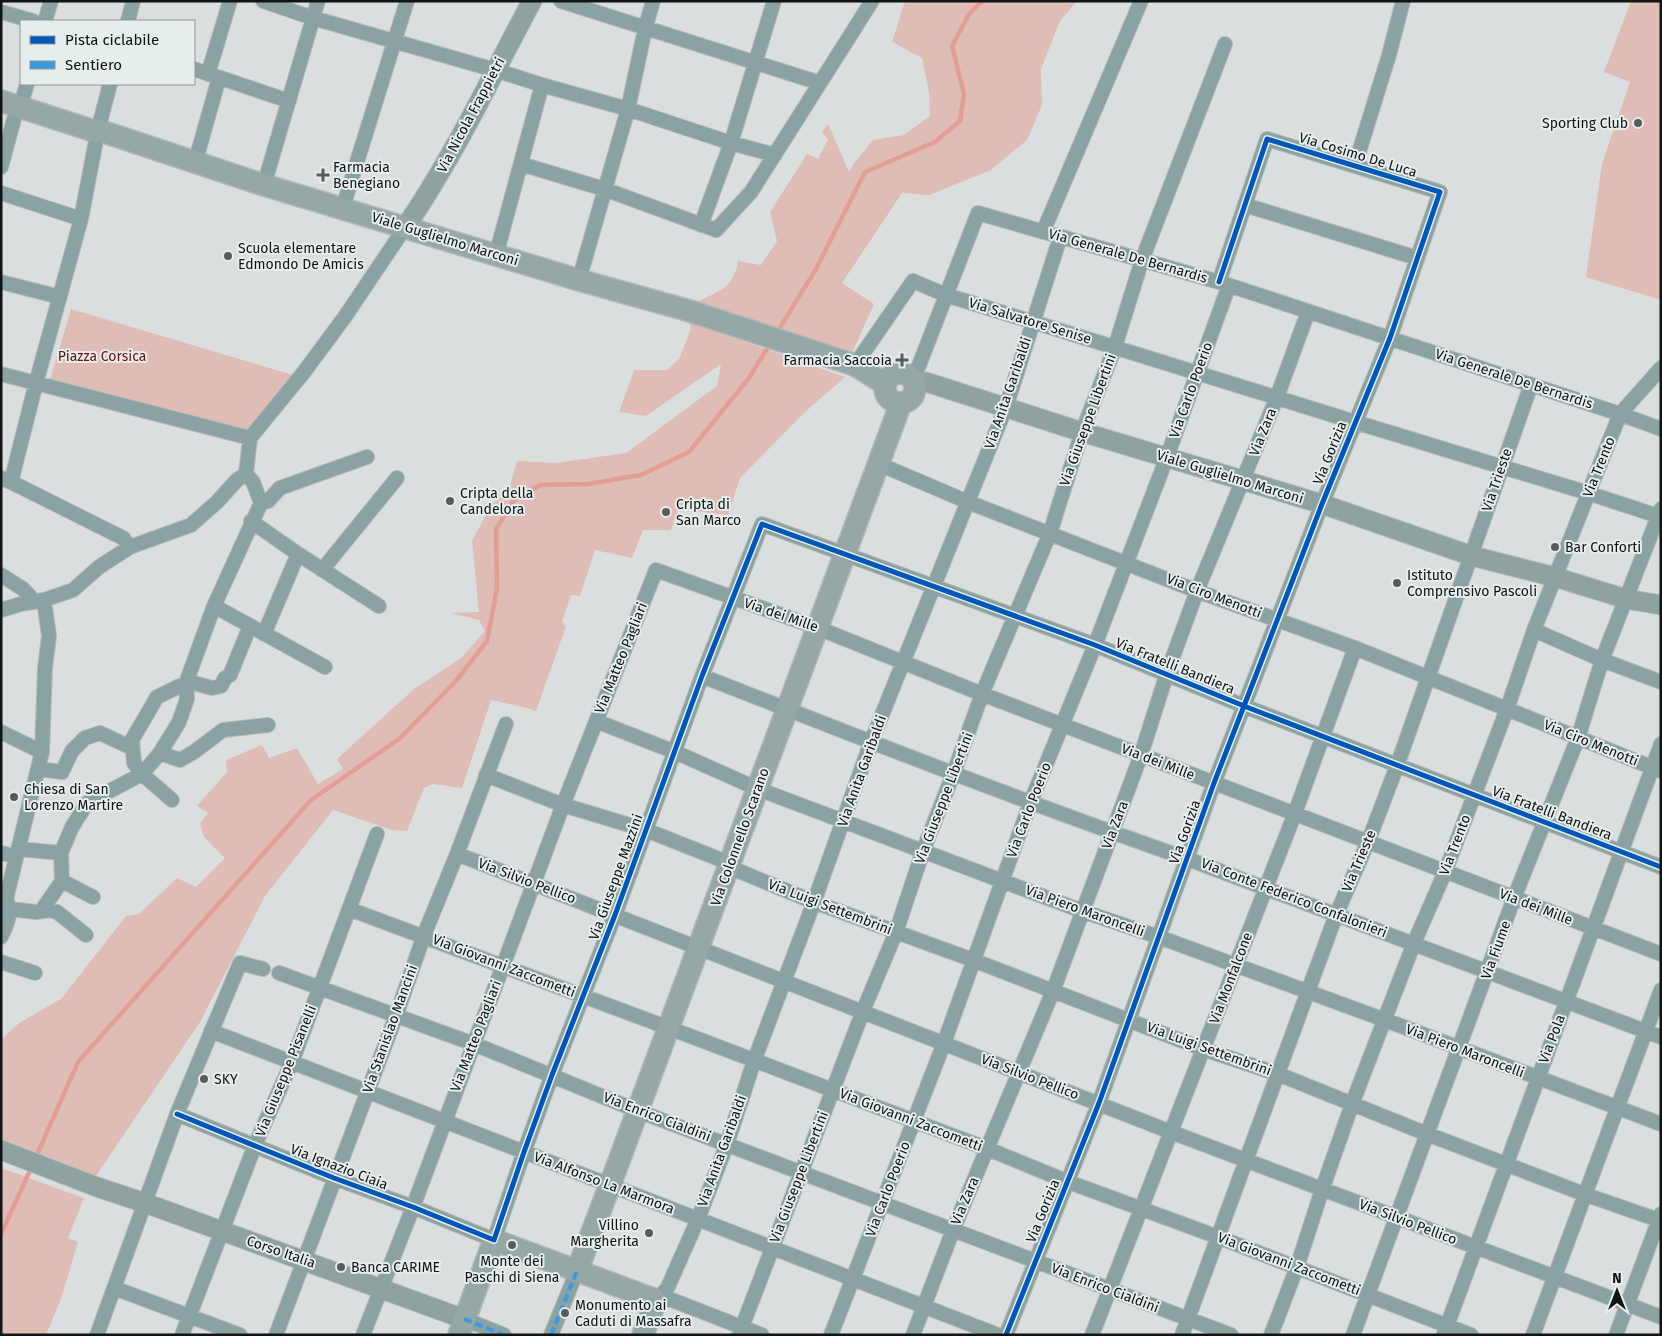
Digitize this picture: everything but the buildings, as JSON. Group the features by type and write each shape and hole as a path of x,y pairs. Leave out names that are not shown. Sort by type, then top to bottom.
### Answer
{"main road":[{"name":"Viale Guglielmo Marconi","path":"11,104 496,255 690,311 855,365 885,384"},
{"name":"Viale Guglielmo Marconi","path":"901,403 892,401 886,393 885,384 891,376 900,373 912,379"},
{"path":"901,403 910,400 915,392 912,379"},
{"name":"Via Colonnello Scarano","path":"577,1271 699,948 724,863 758,789 901,403"},
{"path":"461,1327 494,1240 656,1300 643,1335"}],"street":[{"path":"45,20 51,1"},
{"path":"128,20 133,1"},
{"path":"196,163 230,1"},
{"path":"263,1 313,18 394,40 542,86 628,109 731,143 775,155"},
{"path":"264,184 318,1"},
{"path":"343,208 407,1"},
{"name":"Via Nicola Frappietri","path":"406,226 430,192 460,140 532,1"},
{"path":"561,1 820,83"},
{"path":"579,280 628,109 653,1"},
{"path":"701,225 731,143 774,1"},
{"path":"520,164 604,189 716,230 751,192 872,1"},
{"path":"1043,232 1141,1"},
{"path":"1355,165 1389,56 1403,1"},
{"path":"1,12 29,20"},
{"name":"Via Giuseppe Libertini","path":"740,1331 832,1090 896,932 923,850 982,694 1016,617 1050,532 1082,432 1114,348 1142,260 1225,44"},
{"path":"195,69 289,101"},
{"path":"1,167 17,108 11,104 26,85"},
{"path":"110,85 98,130 81,219 36,383 6,480 123,538 130,547"},
{"path":"496,255 542,86"},
{"name":"Via Cosimo De Luca","path":"1224,284 1245,205 1267,139 1440,192 1390,338"},
{"path":"1,194 81,219"},
{"path":"1245,205 1417,258"},
{"name":"Via Generale De Bernardis","path":"946,295 978,213 1224,284 1620,414"},
{"path":"1,610 73,590 99,567 130,547 191,526 217,502 237,480 246,474 250,438 310,364 344,318 406,226"},
{"name":"Via Anita Garibaldi","path":"656,1300 667,1289 698,1219 727,1144 754,1061 814,902 871,742 1006,407 1060,238"},
{"name":"Via Salvatore Senise","path":"855,365 913,281 946,295 1114,348 1588,493 1659,512"},
{"path":"1,282 60,297"},
{"name":"Via Carlo Poerio","path":"831,1335 915,1121 1032,801 1095,645 1167,457 1197,373 1224,284"},
{"path":"912,379 946,295"},
{"name":"Via Zara","path":"913,1335 953,1230 1053,991 1141,756 1167,674 1197,591 1277,397 1308,312"},
{"name":"Via Gorizia","path":"1006,1335 1066,1181 1099,1103 1214,783 1322,504 1390,338"},
{"name":"Via Trento","path":"1271,1335 1297,1267 1352,1104 1414,943 1445,872 1507,708 1534,630 1588,493 1620,414 1661,368"},
{"path":"1,374 250,438"},
{"name":"Viale Guglielmo Marconi","path":"912,379 1167,457 1242,482 1322,504 1472,556 1555,577 1626,599 1661,605"},
{"name":"Via Trieste","path":"1182,1335 1336,915 1368,842 1397,766 1531,385"},
{"path":"1620,414 1661,429"},
{"path":"261,503 268,501 280,488 367,457"},
{"name":"Via Ciro Menotti","path":"879,464 968,502 1050,532 1197,591 1429,677 1656,770"},
{"path":"42,910 62,880 61,853 72,826 87,803 142,774 160,753 179,722 187,699 186,683 214,606 261,503 254,482 246,474"},
{"path":"322,570 396,478"},
{"name":"Via Fiume","path":"1353,1335 1514,898 1578,738 1602,660 1659,512"},
{"path":"251,522 379,606"},
{"name":"Via Fratelli Bandiera","path":"762,524 1095,645 1244,706 1661,867"},
{"name":"Via Giuseppe Mazzini","path":"494,1240 552,1075 615,915 702,676 762,524"},
{"path":"264,634 298,554"},
{"name":"Via dei Mille","path":"656,570 818,628 1141,756 1661,954"},
{"name":"Via Matteo Pagliari","path":"363,1335 413,1207 563,805 656,570"},
{"path":"1,575 39,601 49,636 45,668 42,752 6,902 8,922 1,937"},
{"path":"214,606 325,667"},
{"path":"172,800 142,774 134,763 132,740 157,697 186,683 194,683 212,688 221,686 225,678 230,675 250,626"},
{"path":"1534,630 1602,660 1661,682"},
{"name":"Via Monfalcone","path":"1092,1335 1295,814 1355,648"},
{"name":"Via Conte Federico Confalonieri","path":"702,676 871,742 1414,943 1661,1037"},
{"name":"Via Piero Maroncelli","path":"596,721 675,752 758,789 1082,911 1385,1020 1661,1124"},
{"name":"Via Stanislao Mancini","path":"276,1335 396,1016 424,936 506,724"},
{"path":"160,753 180,760 223,730 268,725"},
{"path":"1,732 42,752"},
{"path":"38,769 62,772 72,751 84,738 100,733 132,748"},
{"name":"Via Pola","path":"1446,1330 1621,851 1656,770 1661,744"},
{"name":"Via Luigi Settembrini","path":"486,775 563,805 646,830 814,902 973,960 1203,1049 1278,1074 1426,1134 1584,1194 1660,1218"},
{"name":"Via Giuseppe Pisanelli","path":"182,1335 255,1145 292,1062 376,834"},
{"path":"1,853 61,853"},
{"name":"Via Silvio Pellico","path":"457,854 1171,1132 1247,1159 1322,1190 1553,1278 1661,1317"},
{"path":"62,880 93,897"},
{"path":"6,902 36,912 42,910 57,912 86,936"},
{"name":"Via Giovanni Zaccometti","path":"349,909 503,965 988,1149 1066,1181 1297,1267 1368,1295 1446,1330 1471,1335"},
{"path":"1,962 35,973"},
{"path":"97,1335 177,1114 240,964 264,969"},
{"name":"Via Enrico Cialdini","path":"279,973 474,1044 638,1111 1231,1335"},
{"path":"1533,1335 1661,990"},
{"name":"Via Alfonso La Marmora","path":"211,1031 998,1335"},
{"name":"Via Ignazio Ciaia","path":"177,1114 494,1240"},
{"name":"Corso Italia","path":"1,1150 97,1187 381,1289 461,1327"},
{"path":"1616,1335 1660,1218"},
{"path":"551,1335 577,1271"},
{"path":"114,1288 240,1335"},
{"path":"656,1300 672,1300 740,1331 762,1335"},
{"path":"461,1327 504,1335"}],"green space":[{"path":"905,1 1077,1 1060,21 1041,69 1042,105 1027,140 991,170 929,195 902,193 842,283 874,304 852,353 697,302 719,291 729,283 736,270 738,261 761,265 777,241 770,212 807,154 818,159 828,140 822,132 828,124 849,172 873,140 904,135 930,116 929,92 922,58 892,42"},
{"name":"Sporting Club","path":"1631,1 1661,1 1661,300 1586,277 1602,164 1630,82 1604,72"},
{"name":"Piazza Corsica","path":"71,309 293,375 249,432 50,380"},
{"path":"689,322 845,377 805,412 740,478 728,515 678,509 671,530 643,530 632,558 595,550 580,596 571,595 562,622 566,626 536,711 491,700 462,788 433,784 424,788 407,831 392,830 333,810 265,896 200,1022 96,1176 1,1139 1,1040 19,1023 61,999 126,916 139,914 177,878 196,887 225,858 204,837 200,823 208,813 197,806 227,772 226,760 262,745 269,758 297,748 318,784 343,769 337,759 414,689 461,658 485,631 479,620 451,613 479,612 472,541 492,504 508,493 517,461 556,463 626,453 717,386 721,364 646,416 619,412 634,370 667,370 679,359 691,329"},
{"path":"1,1168 84,1198 68,1238 78,1242 61,1299 46,1335 1,1335"}],"waterway":[{"path":"776,334 816,269 865,172 935,142 960,121 964,94 952,46 969,14 982,1"},
{"path":"35,1159 78,1062 311,800 399,739 455,682 487,641 497,588 496,529 514,500 540,485 588,484 641,475 689,452 749,378 771,342"},
{"path":"1,1234 32,1166"}],"marked path":[{"path":"551,1335 577,1271"},
{"path":"464,1319 504,1335"}],"cycle path":[{"path":"1006,1335 1099,1103 1214,783 1322,504 1390,338 1440,192 1267,139 1219,282"},
{"path":"177,1114 494,1240 552,1075 615,915 702,676 762,524 1095,645 1244,706 1661,867"}],"place":[{"name":"Sporting Club","path":"1638,123"},
{"name":"Farmacia Benegiano","path":"323,175"},
{"name":"Scuola elementare Edmondo De Amicis","path":"228,256"},
{"name":"Farmacia Saccoia","path":"902,360"},
{"name":"Cripta della Candelora","path":"450,501"},
{"name":"Cripta di San Marco","path":"666,512"},
{"name":"Bar Conforti","path":"1555,547"},
{"name":"Istituto Comprensivo Pascoli","path":"1397,583"},
{"name":"Chiesa di San Lorenzo Martire","path":"14,797"},
{"name":"SKY","path":"204,1079"},
{"name":"Villino Margherita","path":"649,1233"},
{"name":"Monte dei Paschi di Siena","path":"512,1245"},
{"name":"Banca CARIME","path":"341,1267"},
{"name":"Monumento ai Caduti di Massafra","path":"565,1313"}]}
